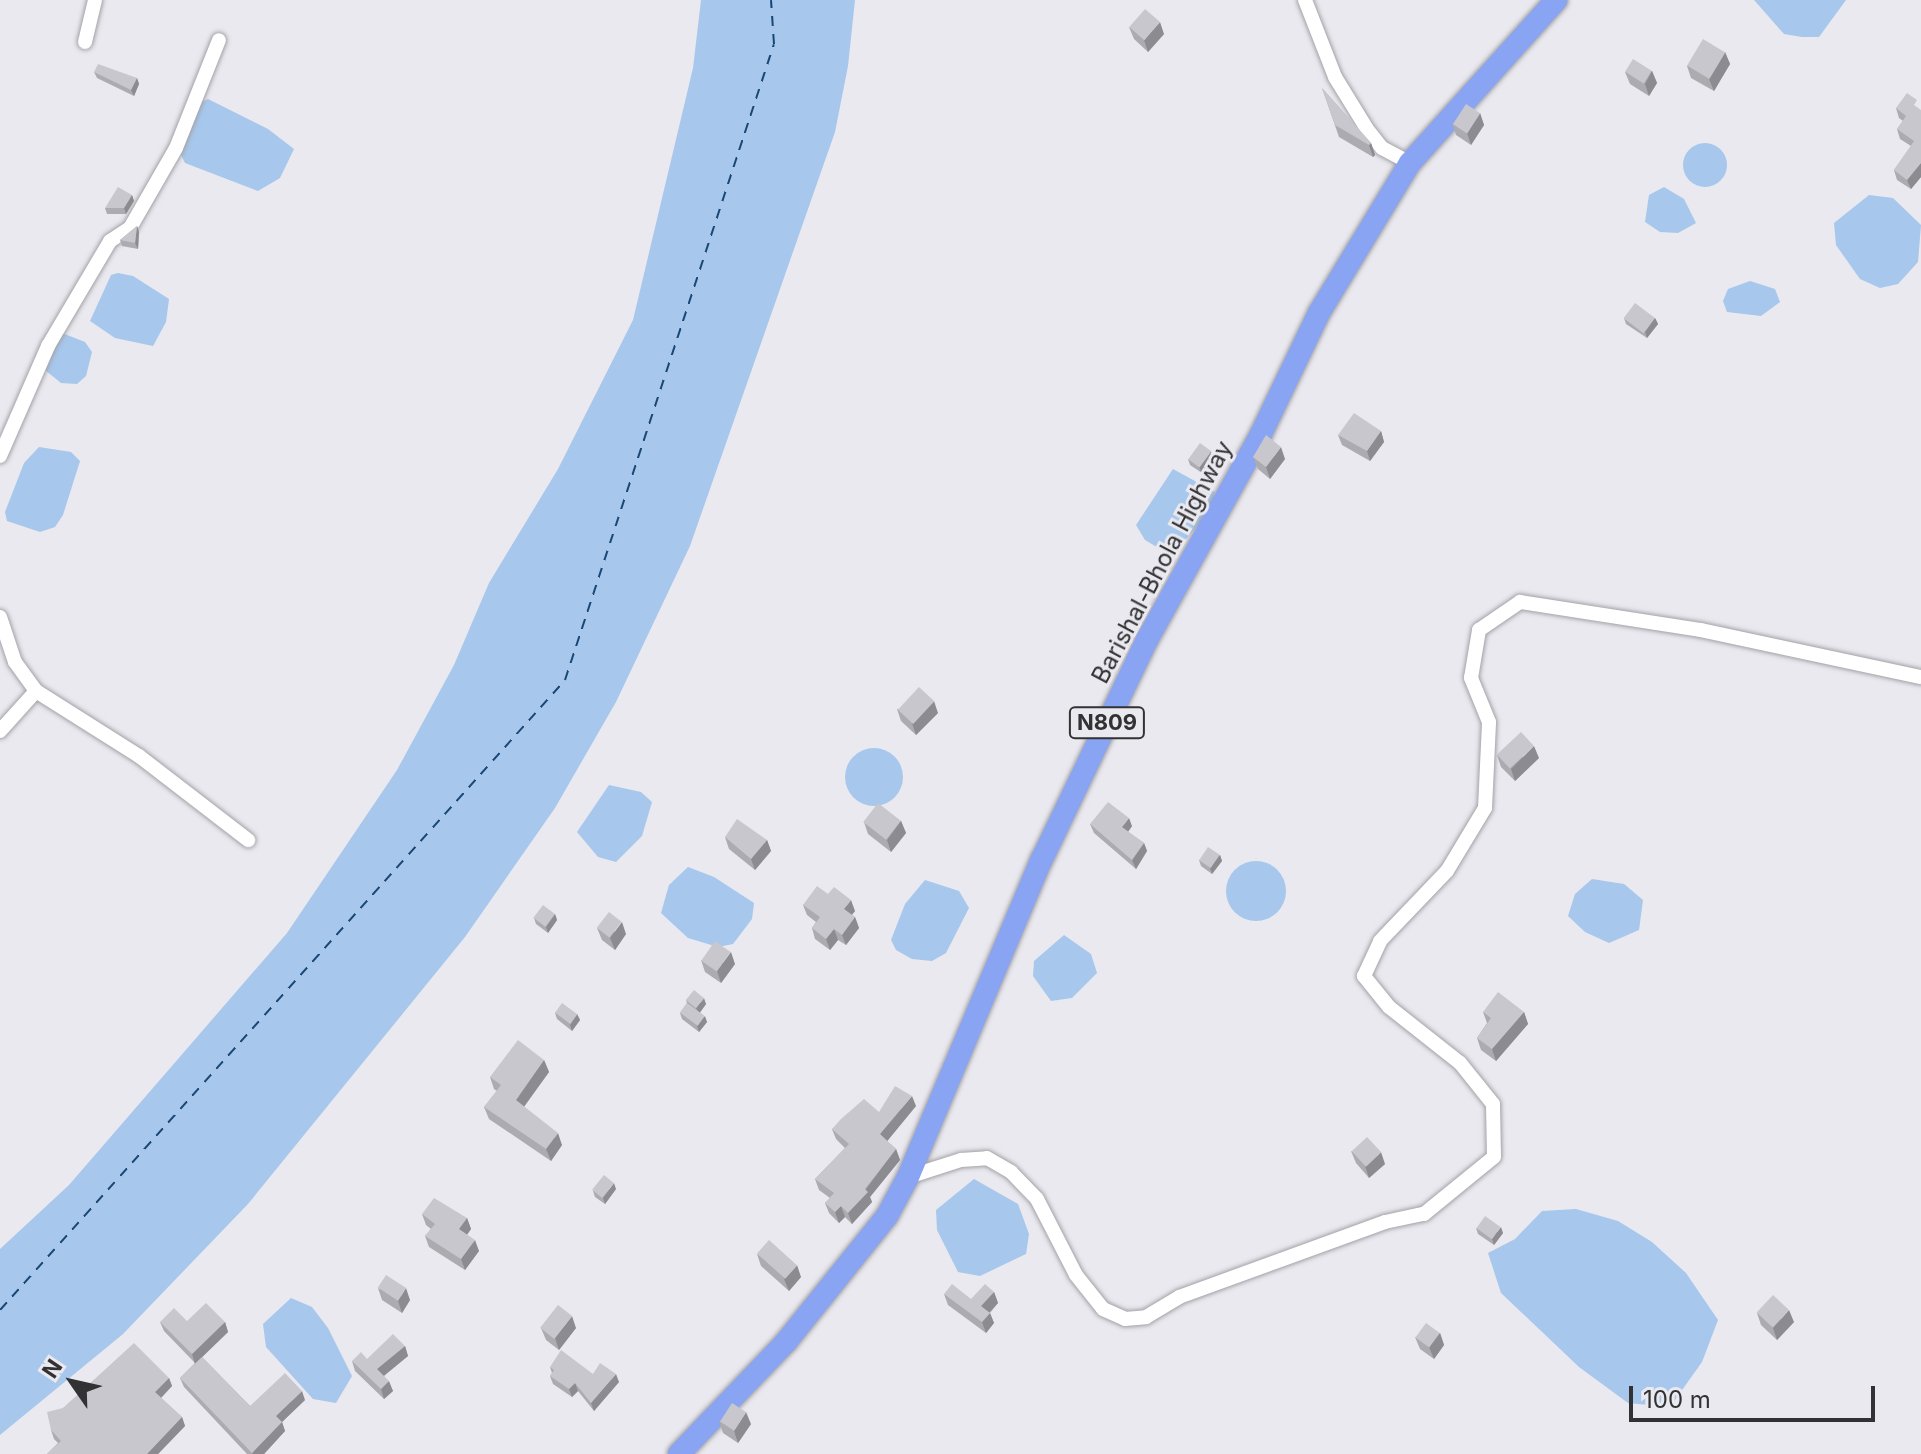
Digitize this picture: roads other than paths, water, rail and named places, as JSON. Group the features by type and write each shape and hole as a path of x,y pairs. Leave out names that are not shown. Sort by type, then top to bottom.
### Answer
{"highway":[{"name":"Barishal-Bhola Highway","path":"679,1454 741,1392 862,1253 908,1177 1042,859 1147,640 1261,434 1319,313 1410,163 1556,0"}],"street":[{"path":"85,42 95,0"},
{"path":"1305,0 1335,77 1367,129 1382,148 1410,163"},
{"path":"0,456 48,346 110,241 130,228 176,148 219,40"},
{"path":"908,1177 961,1160 987,1158 1011,1172 1037,1199 1076,1275 1103,1309 1125,1319 1146,1317 1179,1297 1385,1222 1424,1214 1494,1157 1493,1104 1460,1063 1389,1007 1364,976 1380,941 1447,871 1485,808 1489,722 1471,678 1479,630 1520,602 1701,630 1921,677"},
{"path":"0,617 15,662 36,691 139,756 248,840"},
{"path":"0,731 36,691"}],"water":[{"path":"701,0 855,0 848,66 835,132 690,546 616,702 555,808 465,937 248,1204 123,1334 0,1435 0,1249 69,1185 287,933 397,770 454,665 489,583 558,469 633,320 693,68"},
{"path":"1754,0 1846,0 1819,37 1802,37 1784,34"},
{"path":"208,99 268,129 294,149 280,178 258,191 185,163 178,149 195,105"},
{"path":"1705,143 1721,149 1727,165 1721,181 1705,187 1689,181 1683,165 1689,149"},
{"path":"1664,187 1684,199 1696,223 1678,233 1660,232 1645,222 1649,195"},
{"path":"1869,195 1893,198 1921,225 1918,262 1898,284 1880,288 1860,279 1836,245 1834,223"},
{"path":"111,275 133,276 169,299 166,322 153,346 115,338 90,321"},
{"path":"1750,281 1775,289 1780,302 1761,316 1727,312 1723,301 1728,289"},
{"path":"62,333 85,342 92,352 86,376 77,384 61,383 45,370"},
{"path":"39,447 71,452 80,461 63,515 55,527 40,532 7,521 5,512 24,463"},
{"path":"1173,469 1215,492 1209,512 1172,556 1145,540 1136,525"},
{"path":"874,748 894,757 903,777 894,797 874,806 854,797 845,777 854,757"},
{"path":"609,785 641,792 652,802 642,836 616,862 598,857 577,832"},
{"path":"1256,861 1267,863 1277,870 1284,880 1284,902 1277,912 1267,919 1256,921 1245,919 1235,912 1228,902 1226,891 1228,880 1235,870 1245,863"},
{"path":"688,867 714,877 754,903 752,919 733,944 718,947 688,938 661,913 669,885"},
{"path":"1592,879 1624,884 1643,900 1639,930 1609,943 1585,932 1568,916 1575,894"},
{"path":"925,880 959,891 969,908 946,953 932,961 912,959 896,950 891,940 905,904"},
{"path":"1064,935 1091,954 1097,973 1072,998 1051,1001 1033,976 1034,961"},
{"path":"974,1179 1018,1204 1029,1234 1026,1254 980,1276 958,1272 937,1230 936,1210"},
{"path":"1576,1209 1618,1221 1652,1242 1686,1273 1718,1320 1702,1362 1670,1407 1628,1403 1579,1367 1501,1293 1488,1253 1515,1239 1542,1211"},
{"path":"291,1298 312,1307 328,1328 352,1376 336,1403 313,1399 266,1347 263,1324"}]}
